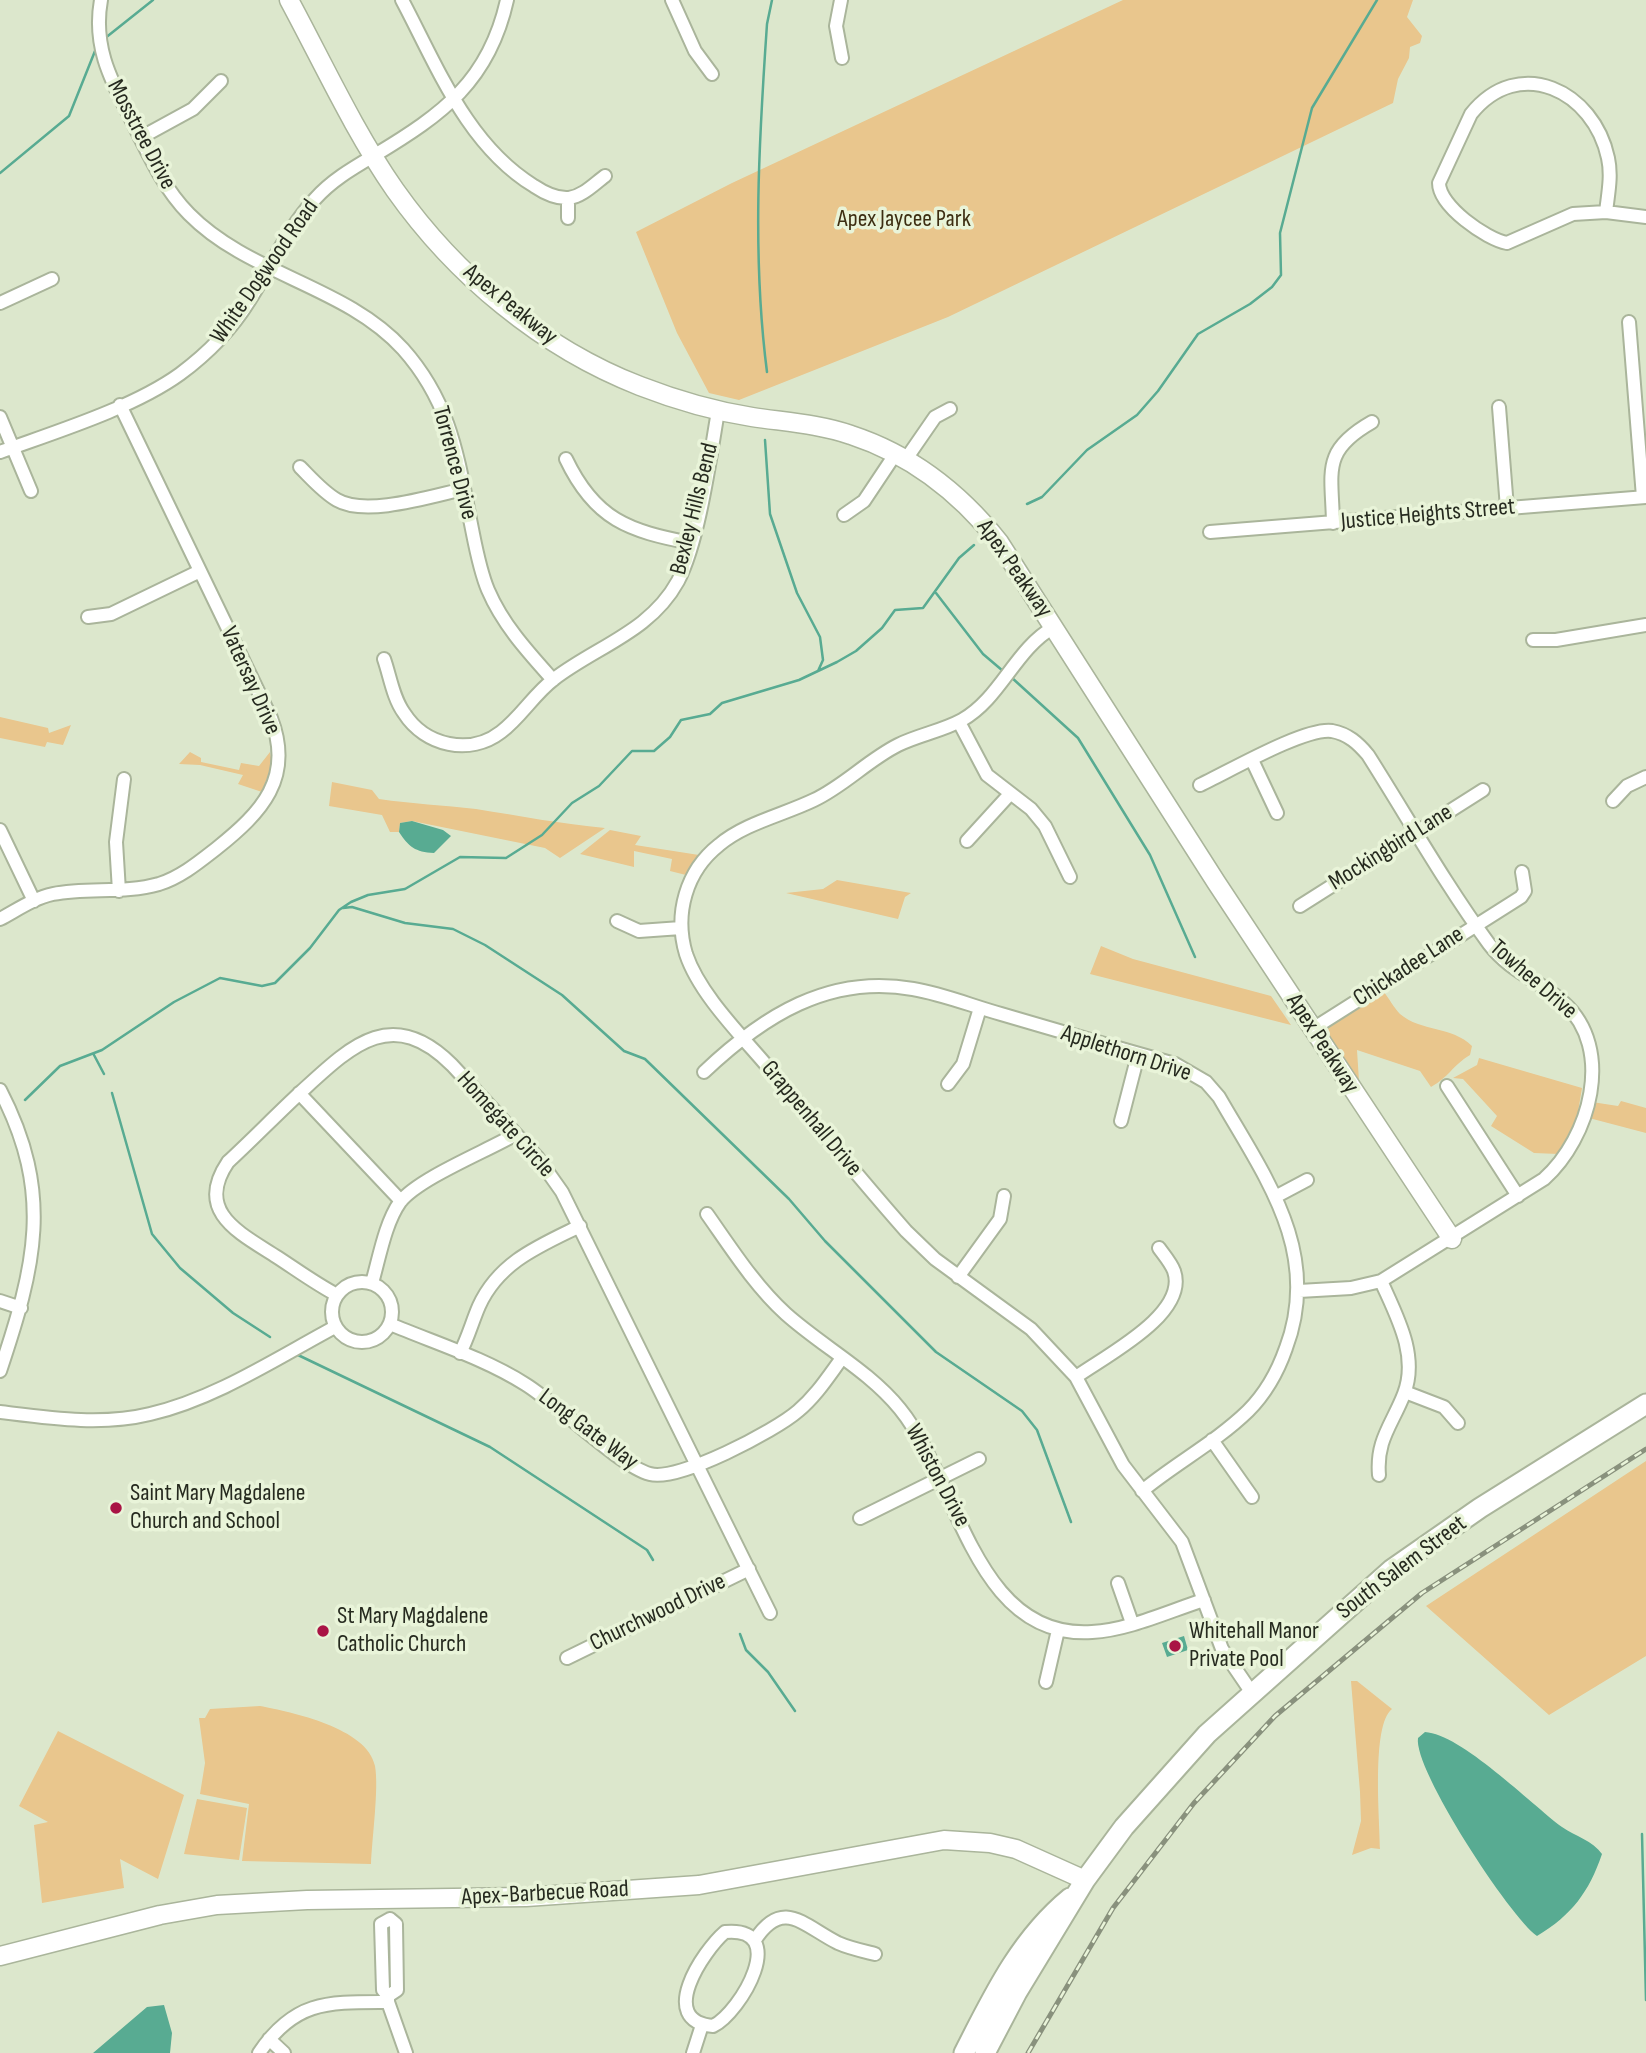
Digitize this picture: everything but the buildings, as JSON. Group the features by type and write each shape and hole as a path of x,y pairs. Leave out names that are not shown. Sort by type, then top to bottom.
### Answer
{"main road":[{"name":"Apex Peakway","path":"289,0 395,190 438,242 512,312 560,346 609,373 718,411 850,434 901,456 938,480 972,509 999,542 1311,1030 1452,1239"},
{"name":"South Salem Street","path":"985,2053 1017,1992 1081,1886 1172,1771 1252,1693 1391,1570 1480,1508 1646,1404"},
{"name":"Apex-Barbecue Road","path":"0,1956 160,1915 217,1905 559,1895 699,1885 944,1840 990,1843 1016,1849 1081,1886"},
{"name":"South Salem Street","path":"964,2053 1002,1977 1046,1918 1081,1886"}],"street":[{"name":"Mosstree Drive","path":"102,0 98,29 103,61 167,188 189,215 218,237 268,267"},
{"path":"402,0 455,101 476,133 511,170 539,189 568,198 586,192 605,176"},
{"name":"White Dogwood Road","path":"0,452 120,405 168,382 203,356 238,318 268,267 315,199 343,174 455,101 482,67 502,25 507,0"},
{"path":"672,0 695,51 712,74"},
{"path":"841,0 836,26 842,58"},
{"path":"140,138 186,114 221,81"},
{"path":"1606,212 1610,166 1596,127 1580,104 1559,91 1538,83 1508,86 1479,104 1471,114 1439,183 1439,193 1447,205 1499,242 1517,240 1573,214 1606,212 1646,217"},
{"path":"568,198 568,218"},
{"name":"Torrence Drive","path":"268,267 363,316 402,349 430,383 444,411 488,590 511,631 553,680"},
{"path":"0,303 52,279"},
{"path":"1629,322 1645,497"},
{"name":"Vatersay Drive","path":"0,919 34,901 69,891 119,891 159,884 190,870 258,812 277,773 279,752 271,718 120,405"},
{"path":"1499,407 1507,508"},
{"path":"844,515 864,501 935,417 950,409"},
{"name":"Bexley Hills Bend","path":"384,659 397,701 408,720 430,738 452,745 475,744 499,734 553,680 638,628 657,611 678,580 691,543 718,411"},
{"path":"0,417 31,491"},
{"path":"1333,523 1332,468 1336,451 1348,436 1372,422"},
{"path":"566,459 587,495 614,520 647,534 691,543"},
{"path":"300,467 328,494 348,505 379,506 464,489"},
{"name":"Justice Heights Street","path":"1210,532 1645,497"},
{"path":"88,617 111,614 200,571"},
{"path":"1534,640 1556,640 1646,625"},
{"name":"Grappenhall Drive","path":"1054,627 1035,641 994,693 959,722 897,745 818,799 721,843 699,864 691,880 683,902 681,928 687,956 696,974 744,1039 906,1231 958,1277 1031,1329 1076,1377 1123,1465 1182,1542 1222,1649 1252,1693"},
{"path":"959,722 980,766 1009,795 1031,809 1045,825 1070,877"},
{"name":"Towhee Drive","path":"1200,785 1311,732 1322,730 1345,735 1368,755 1475,925 1504,962 1564,1002 1580,1020 1590,1044 1592,1072 1587,1104 1572,1144 1554,1170 1452,1239 1381,1281 1351,1289 1299,1291"},
{"path":"1252,760 1277,813"},
{"path":"1613,801 1626,786 1646,777"},
{"path":"119,891 116,842 124,779"},
{"name":"Mockingbird Lane","path":"1300,906 1483,790"},
{"path":"967,841 1009,795"},
{"path":"0,830 34,901"},
{"name":"Chickadee Lane","path":"1311,1030 1521,897 1525,891 1522,872"},
{"path":"617,921 639,931 681,928"},
{"name":"Applethorn Drive","path":"704,1072 768,1019 799,1002 857,987 915,989 1189,1070 1212,1088 1275,1196 1290,1232 1299,1291 1289,1340 1272,1378 1250,1408 1212,1440 1142,1491"},
{"path":"948,1084 963,1064 980,1008"},
{"name":"Homegate Circle","path":"337,1295 229,1225 220,1211 215,1195 218,1180 228,1162 352,1046 374,1037 398,1036 418,1041 440,1053 552,1176 580,1226 770,1613"},
{"path":"1121,1121 1139,1055"},
{"path":"1447,1086 1518,1196"},
{"path":"0,1090 15,1118 26,1153 33,1194 32,1261 21,1308 0,1371"},
{"path":"299,1093 401,1201"},
{"path":"372,1283 394,1213 401,1201 421,1186 516,1134"},
{"path":"1275,1196 1307,1180"},
{"path":"958,1277 1000,1219 1004,1196"},
{"name":"Whiston Drive","path":"707,1214 773,1301 871,1380 898,1408 917,1435 999,1591 1029,1617 1058,1630 1092,1632 1132,1623 1204,1600"},
{"path":"460,1353 479,1306 505,1269 526,1253 580,1226"},
{"path":"1076,1377 1166,1310 1171,1301 1174,1270 1159,1248"},
{"path":"1379,1475 1377,1454 1405,1392 1408,1368 1406,1342 1381,1281"},
{"path":"372,1283 381,1289 391,1304 390,1324 378,1337 359,1342 342,1334 335,1327 331,1311 337,1295 353,1284 372,1283"},
{"path":"0,1301 21,1308"},
{"name":"Long Gate Way","path":"390,1324 527,1385 640,1470 671,1476 698,1466 795,1414 813,1397 842,1358"},
{"path":"0,1412 82,1420 149,1415 192,1401 335,1327"},
{"path":"1405,1392 1444,1407 1458,1423"},
{"path":"1212,1440 1252,1497"},
{"path":"860,1518 979,1459"},
{"name":"Churchwood Drive","path":"567,1658 749,1569"},
{"path":"1118,1583 1132,1623"},
{"path":"1046,1682 1058,1630"},
{"path":"259,2053 288,2019 309,2009 388,1999 397,1990 396,1924 390,1919 387,1899"},
{"path":"755,1940 765,1924 787,1917 796,1918 839,1944 875,1954"},
{"path":"732,1931 755,1940 759,1947 759,1958 740,1998 723,2021 713,2026 702,2025 687,2013 684,2003 687,1991 713,1942 725,1932 732,1931"},
{"path":"388,1999 406,2053"},
{"path":"693,2053 702,2025"},
{"path":"269,2039 285,2053"}],"green space":[{"name":"Apex Jaycee Park","path":"1123,0 1413,0 1407,17 1422,36 1420,43 1410,47 1409,58 1398,79 1393,103 948,317 739,400 709,393 677,333 636,232 732,183"},
{"path":"0,717 48,728 49,733 71,725 63,745 47,742 45,747 0,738"},
{"path":"190,752 201,758 201,762 239,770 241,763 259,766 270,752 272,764 262,792 238,784 243,775 200,765 179,764"},
{"path":"332,782 372,790 379,799 476,809 605,828 560,858 545,848 412,821 400,823 399,832 390,832 382,815 329,806"},
{"path":"610,830 641,836 635,845 699,855 686,875 670,871 672,859 634,851 634,867 580,854"},
{"path":"837,880 911,893 905,897 898,919 786,893 823,889"},
{"path":"1101,946 1133,959 1271,996 1291,1025 1090,974"},
{"path":"1383,991 1398,1012 1408,1020 1464,1040 1472,1046 1470,1055 1431,1087 1420,1071 1357,1050 1359,1081 1331,1044 1327,1029 1333,1022"},
{"path":"1479,1058 1582,1088 1577,1118 1558,1154 1534,1153 1491,1126 1497,1116 1463,1079 1453,1078 1477,1065"},
{"path":"1621,1101 1646,1108 1646,1133 1589,1118 1592,1102 1618,1106"},
{"path":"1646,1461 1646,1656 1549,1715 1426,1606"},
{"path":"1351,1681 1357,1681 1392,1709 1385,1718 1379,1753 1380,1849 1371,1848 1352,1855 1361,1821"},
{"path":"260,1706 326,1724 358,1741 369,1753 375,1766 376,1787 371,1864 242,1861 249,1804 200,1794 205,1763 199,1718 205,1718 210,1709"},
{"path":"58,1731 184,1795 158,1879 120,1859 124,1888 42,1903 34,1825 48,1822 19,1806"},
{"path":"197,1799 247,1808 239,1860 184,1854"}],"water":[{"path":"412,821 443,830 451,836 434,853 417,850 409,845 399,832 400,823"},
{"name":"Whitehall Manor Private Pool","path":"1184,1636 1188,1650 1167,1657 1162,1643"},
{"path":"1425,1732 1457,1744 1476,1757 1562,1827 1589,1842 1602,1854 1578,1901 1560,1920 1537,1936 1506,1901 1446,1809 1421,1755 1418,1738"},
{"path":"164,2005 172,2033 170,2053 93,2053 147,2007"}],"waterway":[{"path":"104,39 153,0"},
{"path":"767,372 762,328 758,198 767,24 772,0"},
{"path":"1027,504 1042,497 1087,450 1137,415 1158,391 1198,334 1250,304 1272,287 1281,275 1280,233 1312,108 1377,0"},
{"path":"0,173 69,116 97,46"},
{"path":"765,440 770,514 797,593 820,637 823,660 818,671"},
{"path":"25,1100 60,1066 102,1050 174,1002 220,978 262,986 275,983 310,948 339,910 351,902 368,895 405,889 460,857 506,858 542,835 572,803 599,786 632,751 654,751 670,737 681,720 710,714 722,703 799,680 856,651 882,628 895,610 923,608 959,558 974,545"},
{"path":"936,593 983,654 1003,671"},
{"path":"1011,677 1078,738 1150,855 1195,957"},
{"path":"343,908 352,907 405,923 453,929 485,945 562,995 624,1051 645,1059 789,1199 825,1241 936,1352 1022,1411 1037,1430 1071,1522"},
{"path":"94,1055 104,1074"},
{"path":"112,1093 152,1234 180,1268 233,1313 270,1337"},
{"path":"298,1355 490,1447 647,1550 653,1560"},
{"path":"740,1634 746,1650 768,1672 795,1711"},
{"path":"1642,1834 1646,2000"}],"railway":[{"path":"1028,2053 1113,1908 1194,1803 1275,1716 1422,1593 1646,1449"}],"place":[{"name":"Saint Mary Magdalene Church and School","path":"116,1508"},
{"name":"St Mary Magdalene Catholic Church","path":"323,1631"},
{"name":"Whitehall Manor Private Pool","path":"1175,1646"}]}
